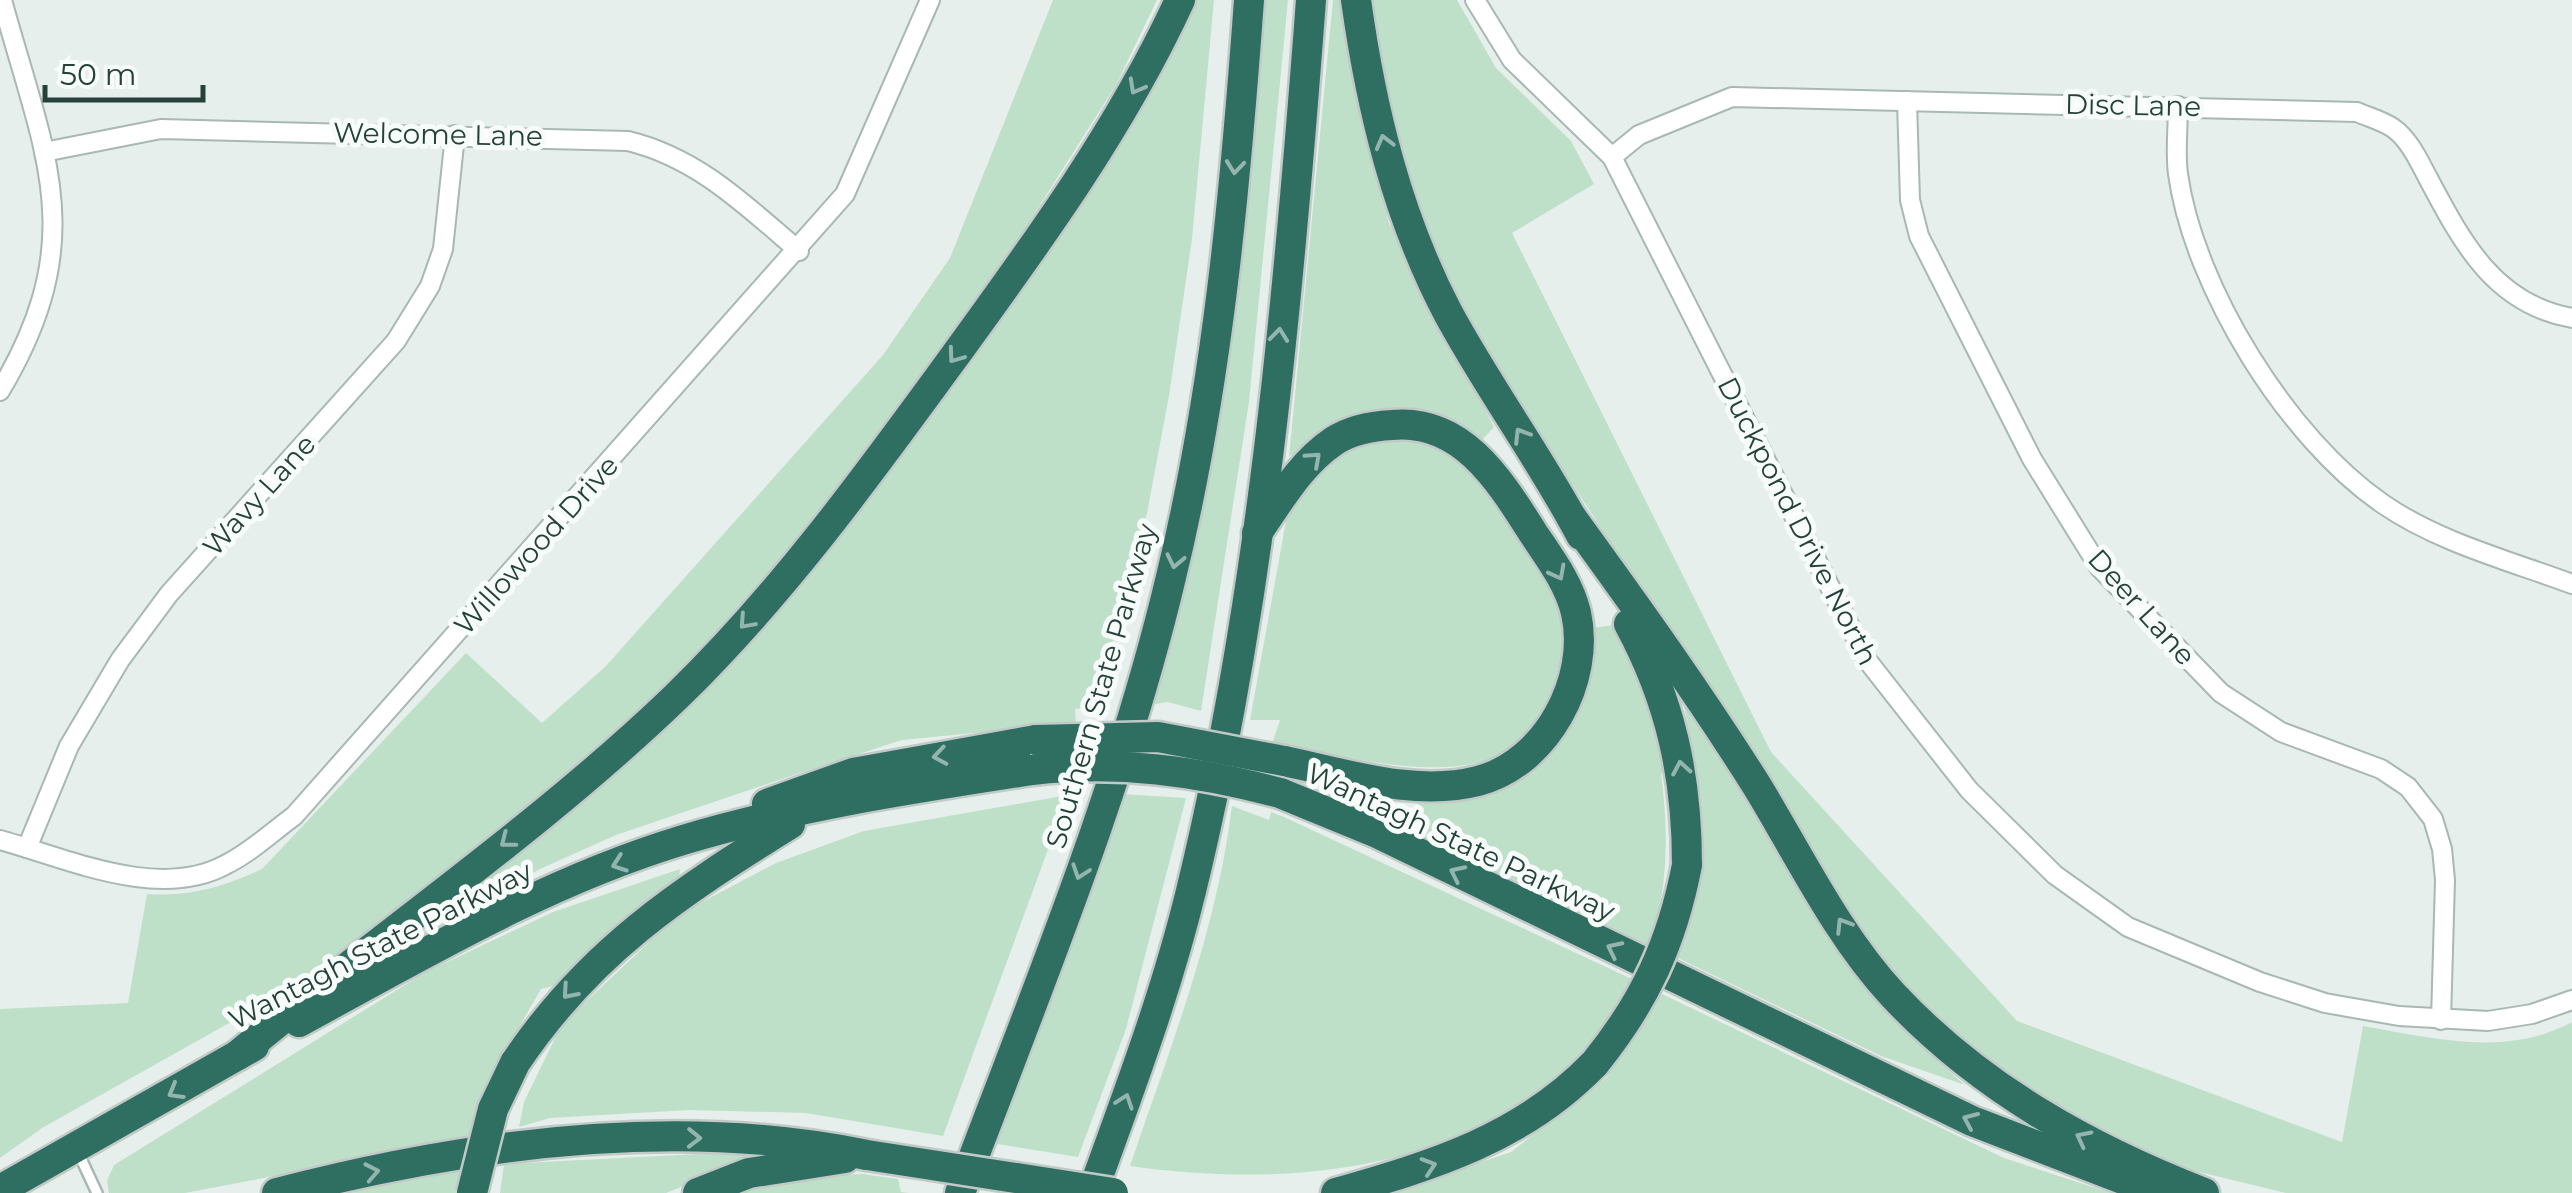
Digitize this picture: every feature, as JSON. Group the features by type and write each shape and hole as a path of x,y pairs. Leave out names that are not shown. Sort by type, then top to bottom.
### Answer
{"highway":[{"path":"238,1055 612,755 678,694 803,559 872,471 1063,202 1122,113 1180,0"},
{"name":"Southern State Parkway","path":"960,1193 1099,817 1171,579 1216,343 1249,0"},
{"path":"1092,1193 1156,1009 1191,893 1238,657 1294,207 1312,0"},
{"path":"1336,1193 1434,1166 1521,1126 1562,1097 1630,1020 1658,972 1677,919 1687,865 1682,767 1668,708 1647,658 1572,518 1474,359 1418,250 1381,130 1356,0"},
{"path":"680,841 853,773 1036,740 1158,738 1397,784 1442,788 1483,780 1520,760 1547,733 1570,696 1578,654 1576,613 1560,574 1479,457 1446,433 1410,423 1370,426 1336,440 1304,465 1255,536"},
{"path":"1572,518 1697,691 1854,943 1890,992 1977,1073 2027,1107 2080,1137 2204,1193"},
{"name":"Wantagh State Parkway","path":"0,1190 449,940 595,873 680,841 814,809 1032,770 1158,768 1212,775 1280,793 1375,832 1972,1122 2159,1193"},
{"path":"472,1193 493,1109 514,1063 575,984 618,942 686,889 814,809"},
{"path":"277,1193 414,1163 586,1141 660,1137 769,1140 1113,1193"},
{"path":"698,1193 749,1173 867,1155"}],"street":[{"path":"0,391 33,330 49,280 55,230 44,152 6,36 2,0"},
{"name":"Willowood Drive","path":"0,840 124,874 178,877 222,868 294,816 799,251 845,194 930,0"},
{"name":"Duckpond Drive North","path":"1474,0 1512,60 1612,156 1867,660 1969,790 2054,875 2128,927 2260,982 2325,1003 2441,1020 2488,1021 2532,1014 2572,1000"},
{"name":"Disc Lane","path":"1612,156 1639,136 1732,97 2357,112 2393,128 2414,153 2467,252 2518,298 2549,314 2572,318"},
{"name":"Deer Lane","path":"1907,101 1910,200 1919,236 2032,459 2099,567 2221,693 2281,732 2381,769 2408,786 2433,819 2445,880 2441,1020"},
{"path":"2178,106 2178,174 2199,255 2263,379 2320,452 2384,505 2453,540 2572,584"},
{"name":"Welcome Lane","path":"44,152 161,128 593,137 650,146 712,176 799,251"},
{"name":"Wavy Lane","path":"27,848 70,746 120,660 169,594 396,342 422,300 443,249 456,135"}],"lane":[{"path":"76,1149 97,1193"}],"green space":[{"path":"1053,0 1157,0 1116,85 993,279 801,539 664,688 539,804 397,916 297,985 42,1128 0,1158 0,1009 128,1003 147,894 206,889 262,869 466,653 542,723 606,666 883,355 950,258"},
{"path":"1190,0 1214,0 1192,239 1147,513 1096,707 1075,709 1076,723 902,740 616,835 540,869 413,940 550,830 750,643 837,539 1021,286"},
{"path":"1263,0 1288,0 1249,402 1201,711 1168,702 1149,705 1175,618 1214,444 1249,180"},
{"path":"1333,0 1339,0 1360,110 1389,223 1494,427 1480,442 1426,417 1381,409 1338,422 1289,457"},
{"path":"1366,0 1457,0 1496,68 1571,141 1594,184 1512,233 1771,752 2017,1021 2342,1142 2363,1026 2442,1040 2495,1042 2521,1040 2572,1022 2572,1193 2286,1193 2183,1168 2116,1145 2019,1095 1897,985 1498,369 1430,243 1388,122"},
{"path":"1409,434 1452,451 1474,465 1560,597 1565,651 1553,702 1532,734 1503,755 1467,765 1387,764 1272,744 1280,720 1250,720 1290,499 1330,457 1358,442"},
{"path":"1615,625 1651,697 1672,770 1661,773 1665,860 1650,946 1408,828 1420,799 1481,795 1521,778 1562,738 1588,683 1590,628"},
{"path":"1683,702 1846,953 1882,1000 1965,1085 1881,1056 1678,958 1691,922 1703,860 1701,801"},
{"path":"1121,794 1186,798 1126,1029 1078,1157 997,1144 1099,872"},
{"path":"1068,795 943,1136 806,1113 689,1110 550,1118 519,1127 524,1102 562,1024 679,914 776,863 864,831"},
{"path":"1232,806 1269,820 1271,812 1284,817 1634,980 1591,1042 1540,1090 1480,1126 1415,1152 1346,1167 1274,1174 1130,1166 1204,943"},
{"path":"680,869 679,883 564,983 541,989 486,1085 468,1139 185,1193 109,1193 107,1181 114,1165 426,972 553,912"},
{"path":"1662,994 2004,1158 2111,1193 1390,1193 1511,1152 1606,1078"},
{"path":"717,1153 811,1157 720,1171 666,1193 500,1193 504,1164"},
{"path":"463,1167 461,1193 351,1193"},
{"path":"862,1174 898,1179 901,1192 909,1193 728,1193 782,1177"}]}
